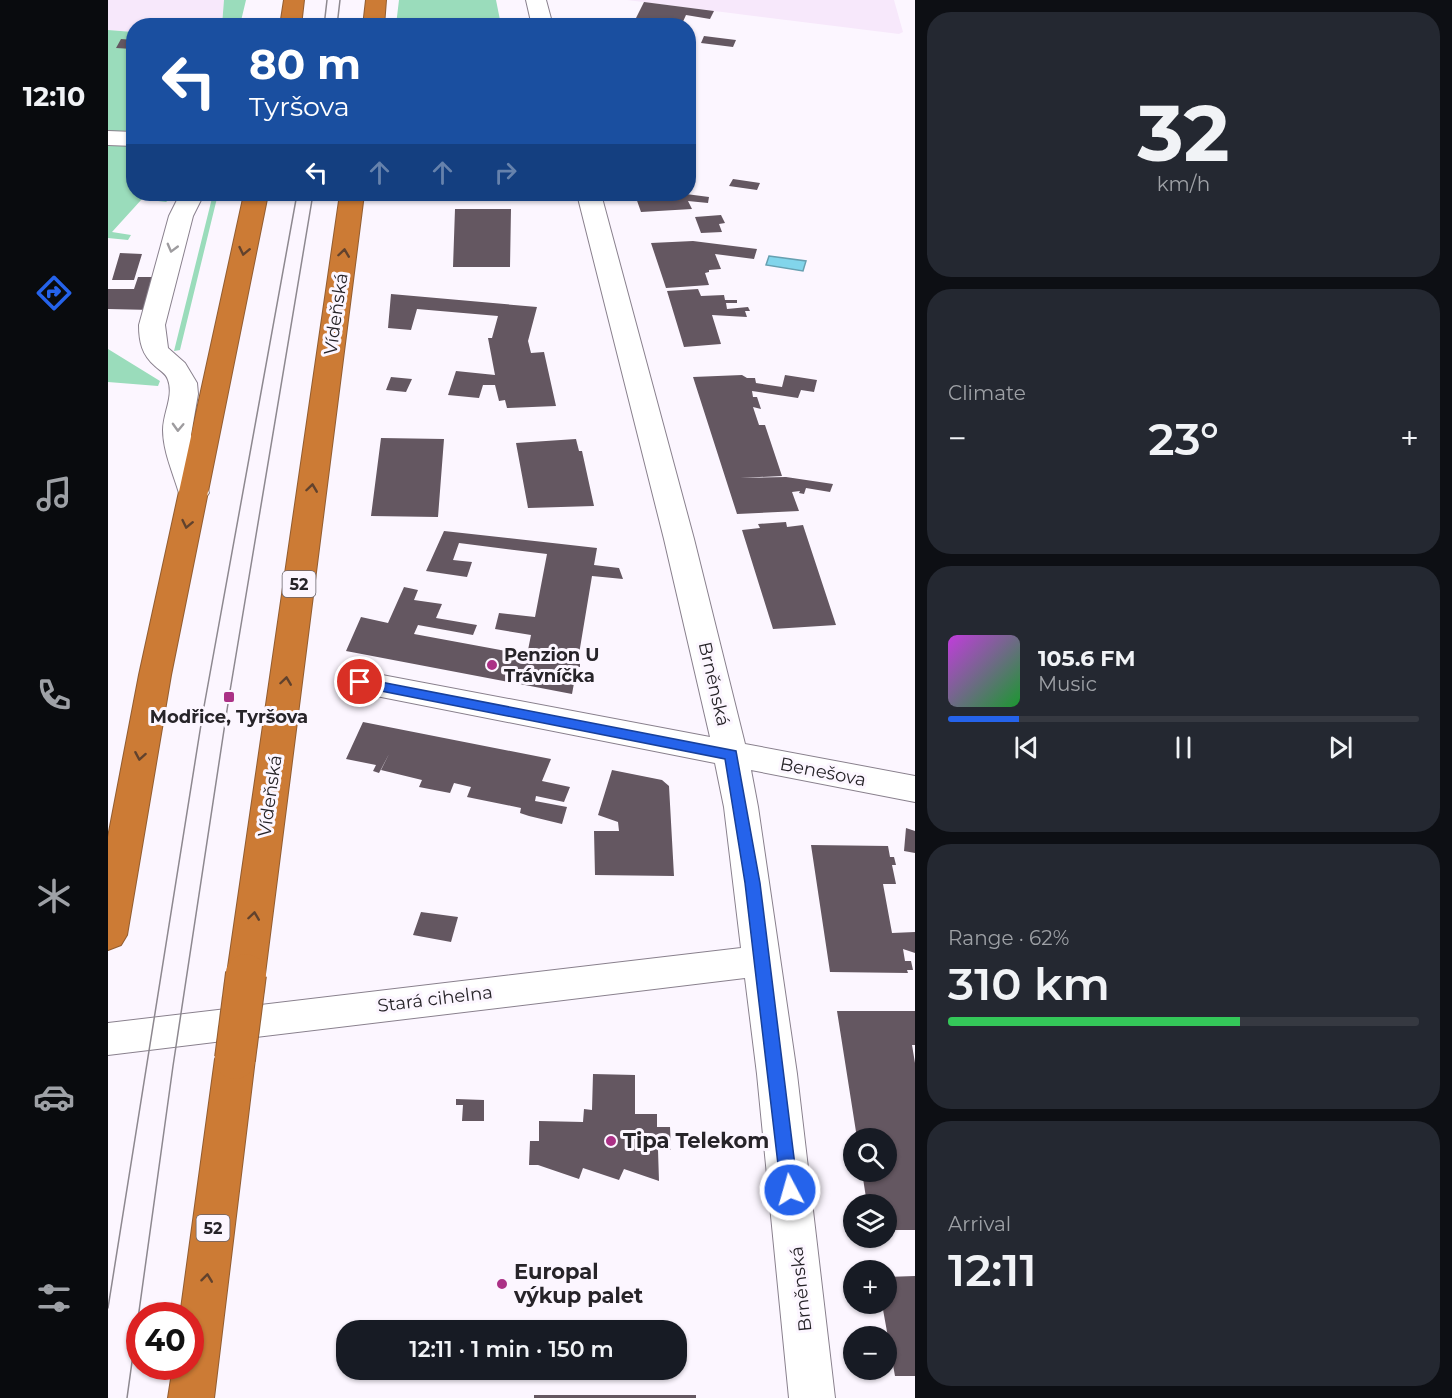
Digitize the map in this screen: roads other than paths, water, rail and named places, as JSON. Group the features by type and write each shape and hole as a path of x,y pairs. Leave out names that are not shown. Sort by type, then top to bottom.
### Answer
{"highway":[{"path":"291,18 294,0"},
{"path":"374,18 376,0"},
{"path":"110,918 154,675 255,201"},
{"name":"Vídeňská","path":"191,1398 351,201"}],"street":[{"path":"536,0 541,18"},
{"path":"108,138 126,139"},
{"path":"188,201 181,216 152,325 151,339 156,355 181,375 184,386 176,431 194,493"},
{"name":"Brněnská","path":"591,201 671,505 731,755 750,863 777,1074 812,1398"},
{"name":"Benešova","path":"360,682 915,789"},
{"name":"Stará cihelna","path":"108,1039 761,962"}],"water":[{"path":"769,256 806,261 803,271 766,265"}],"tram line":[{"path":"325,18 327,0"},
{"path":"338,18 340,0"},
{"path":"108,1308 203,712 296,201"},
{"path":"127,1398 173,1066 229,697 312,201"}],"place":[{"name":"Penzion U Trávníčka","path":"492,665"},
{"name":"Modřice, Tyršova","path":"229,697"},
{"name":"Tipa Telekom","path":"611,1141"},
{"name":"Europal výkup palet","path":"502,1284"}]}
